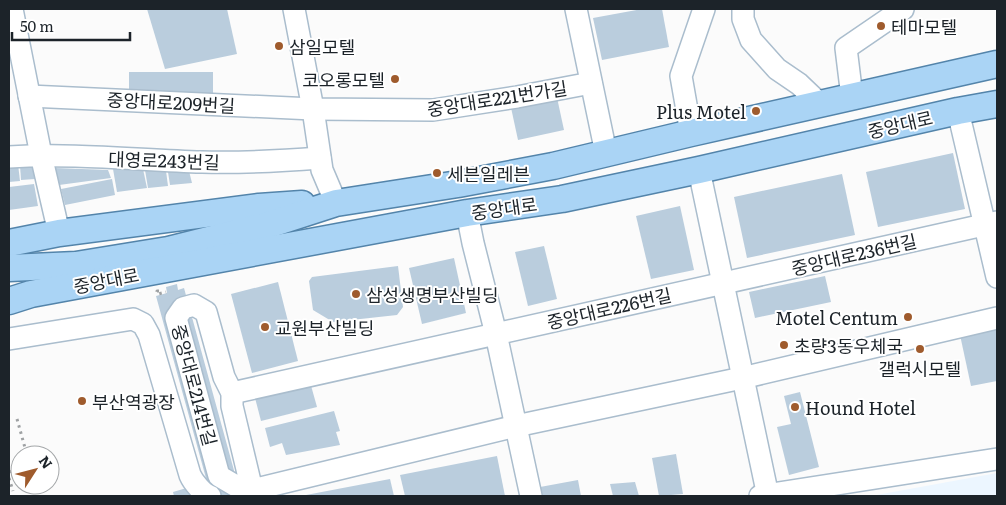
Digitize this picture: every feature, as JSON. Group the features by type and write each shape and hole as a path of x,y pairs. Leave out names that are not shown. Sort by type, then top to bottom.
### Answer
{"main road":[{"name":"중앙대로","path":"9,244 58,233 259,207 336,203 458,184 606,153 996,63"},
{"name":"중앙대로","path":"9,300 31,294 263,250 467,213 562,199 997,104"},
{"name":"중앙대로","path":"9,268 76,265 168,250 265,226 336,203"}],"street":[{"path":"12,9 58,233"},
{"path":"294,9 313,109 322,170 336,203"},
{"path":"576,9 606,153"},
{"path":"691,132 681,76 704,9"},
{"path":"743,9 742,19 751,40 777,69 799,84 820,104"},
{"path":"852,97 846,48 903,9"},
{"name":"중앙대로221번가길","path":"313,109 433,110 591,83"},
{"name":"중앙대로209번길","path":"29,96 313,109"},
{"path":"958,111 992,223 997,277"},
{"name":"대영로243번길","path":"9,157 41,155 204,162 285,161 320,158"},
{"path":"700,170 722,283 768,496"},
{"path":"467,213 496,334 531,496"},
{"name":"중앙대로236번길","path":"722,283 992,223"},
{"name":"중앙대로226번길","path":"496,334 722,283"},
{"name":"중앙대로214번길","path":"252,493 219,476 176,318 183,308 194,305 206,312 224,377 232,393 496,334"},
{"path":"232,393 232,406 252,493 516,426 742,378 997,318"},
{"path":"9,339 133,319 143,324 149,335 190,475 206,495 210,496"},
{"path":"760,496 997,459"}],"path":[{"path":"17,419 24,445"}],"shaded area":[{"path":"997,473 997,496 871,496"}],"building":[{"path":"147,9 227,9 237,54 165,69"},
{"path":"642,9 662,9 669,47 602,60 593,18"},
{"path":"129,72 213,72 213,95 129,94"},
{"path":"556,93 564,130 518,140 510,103"},
{"path":"953,153 965,209 878,227 866,172"},
{"path":"9,164 18,164 20,181 9,182"},
{"path":"32,164 35,179 21,180 20,165"},
{"path":"55,168 108,170 111,178 59,185"},
{"path":"113,169 143,169 147,188 117,192"},
{"path":"145,170 166,171 168,186 148,188"},
{"path":"189,171 192,183 170,185 168,172"},
{"path":"842,174 855,235 747,258 734,197"},
{"path":"112,179 115,195 65,205 61,189"},
{"path":"34,184 38,206 9,210 9,187"},
{"path":"680,206 694,270 651,279 636,216"},
{"path":"544,246 557,299 528,306 515,252"},
{"path":"454,258 466,313 422,324 409,268"},
{"name":"삼성생명부산빌딩","path":"398,266 403,307 397,315 333,322 313,310 309,281 312,277"},
{"path":"825,276 831,302 755,318 749,292"},
{"name":"교원부산빌딩","path":"278,282 298,361 252,373 231,294"},
{"path":"177,284 178,290 184,288 241,496 174,496 173,492 207,482 156,296 167,293 166,287"},
{"path":"997,328 997,381 971,386 960,335"},
{"path":"310,382 317,407 261,421 254,394"},
{"path":"800,392 819,467 789,475 777,427 791,424 784,396"},
{"path":"334,411 340,431 336,432 340,445 286,455 282,443 270,447 265,428"},
{"path":"676,454 683,494 659,496 652,458"},
{"path":"497,456 505,496 405,496 400,475"},
{"path":"390,479 394,496 306,496 306,495"},
{"path":"578,480 581,496 542,496 540,487"},
{"path":"635,482 639,496 613,496 610,484"}],"place":[{"name":"테마모텔","path":"881,26"},
{"name":"삼일모텔","path":"279,46"},
{"name":"코오롱모텔","path":"395,79"},
{"name":"Plus Motel","path":"756,111"},
{"name":"세븐일레븐","path":"437,173"},
{"name":"삼성생명부산빌딩","path":"356,294"},
{"name":"Motel Centum","path":"908,317"},
{"name":"교원부산빌딩","path":"265,327"},
{"name":"초량3동우체국","path":"784,345"},
{"name":"갤럭시모텔","path":"920,349"},
{"name":"부산역광장","path":"82,401"},
{"name":"Hound Hotel","path":"795,407"}]}
